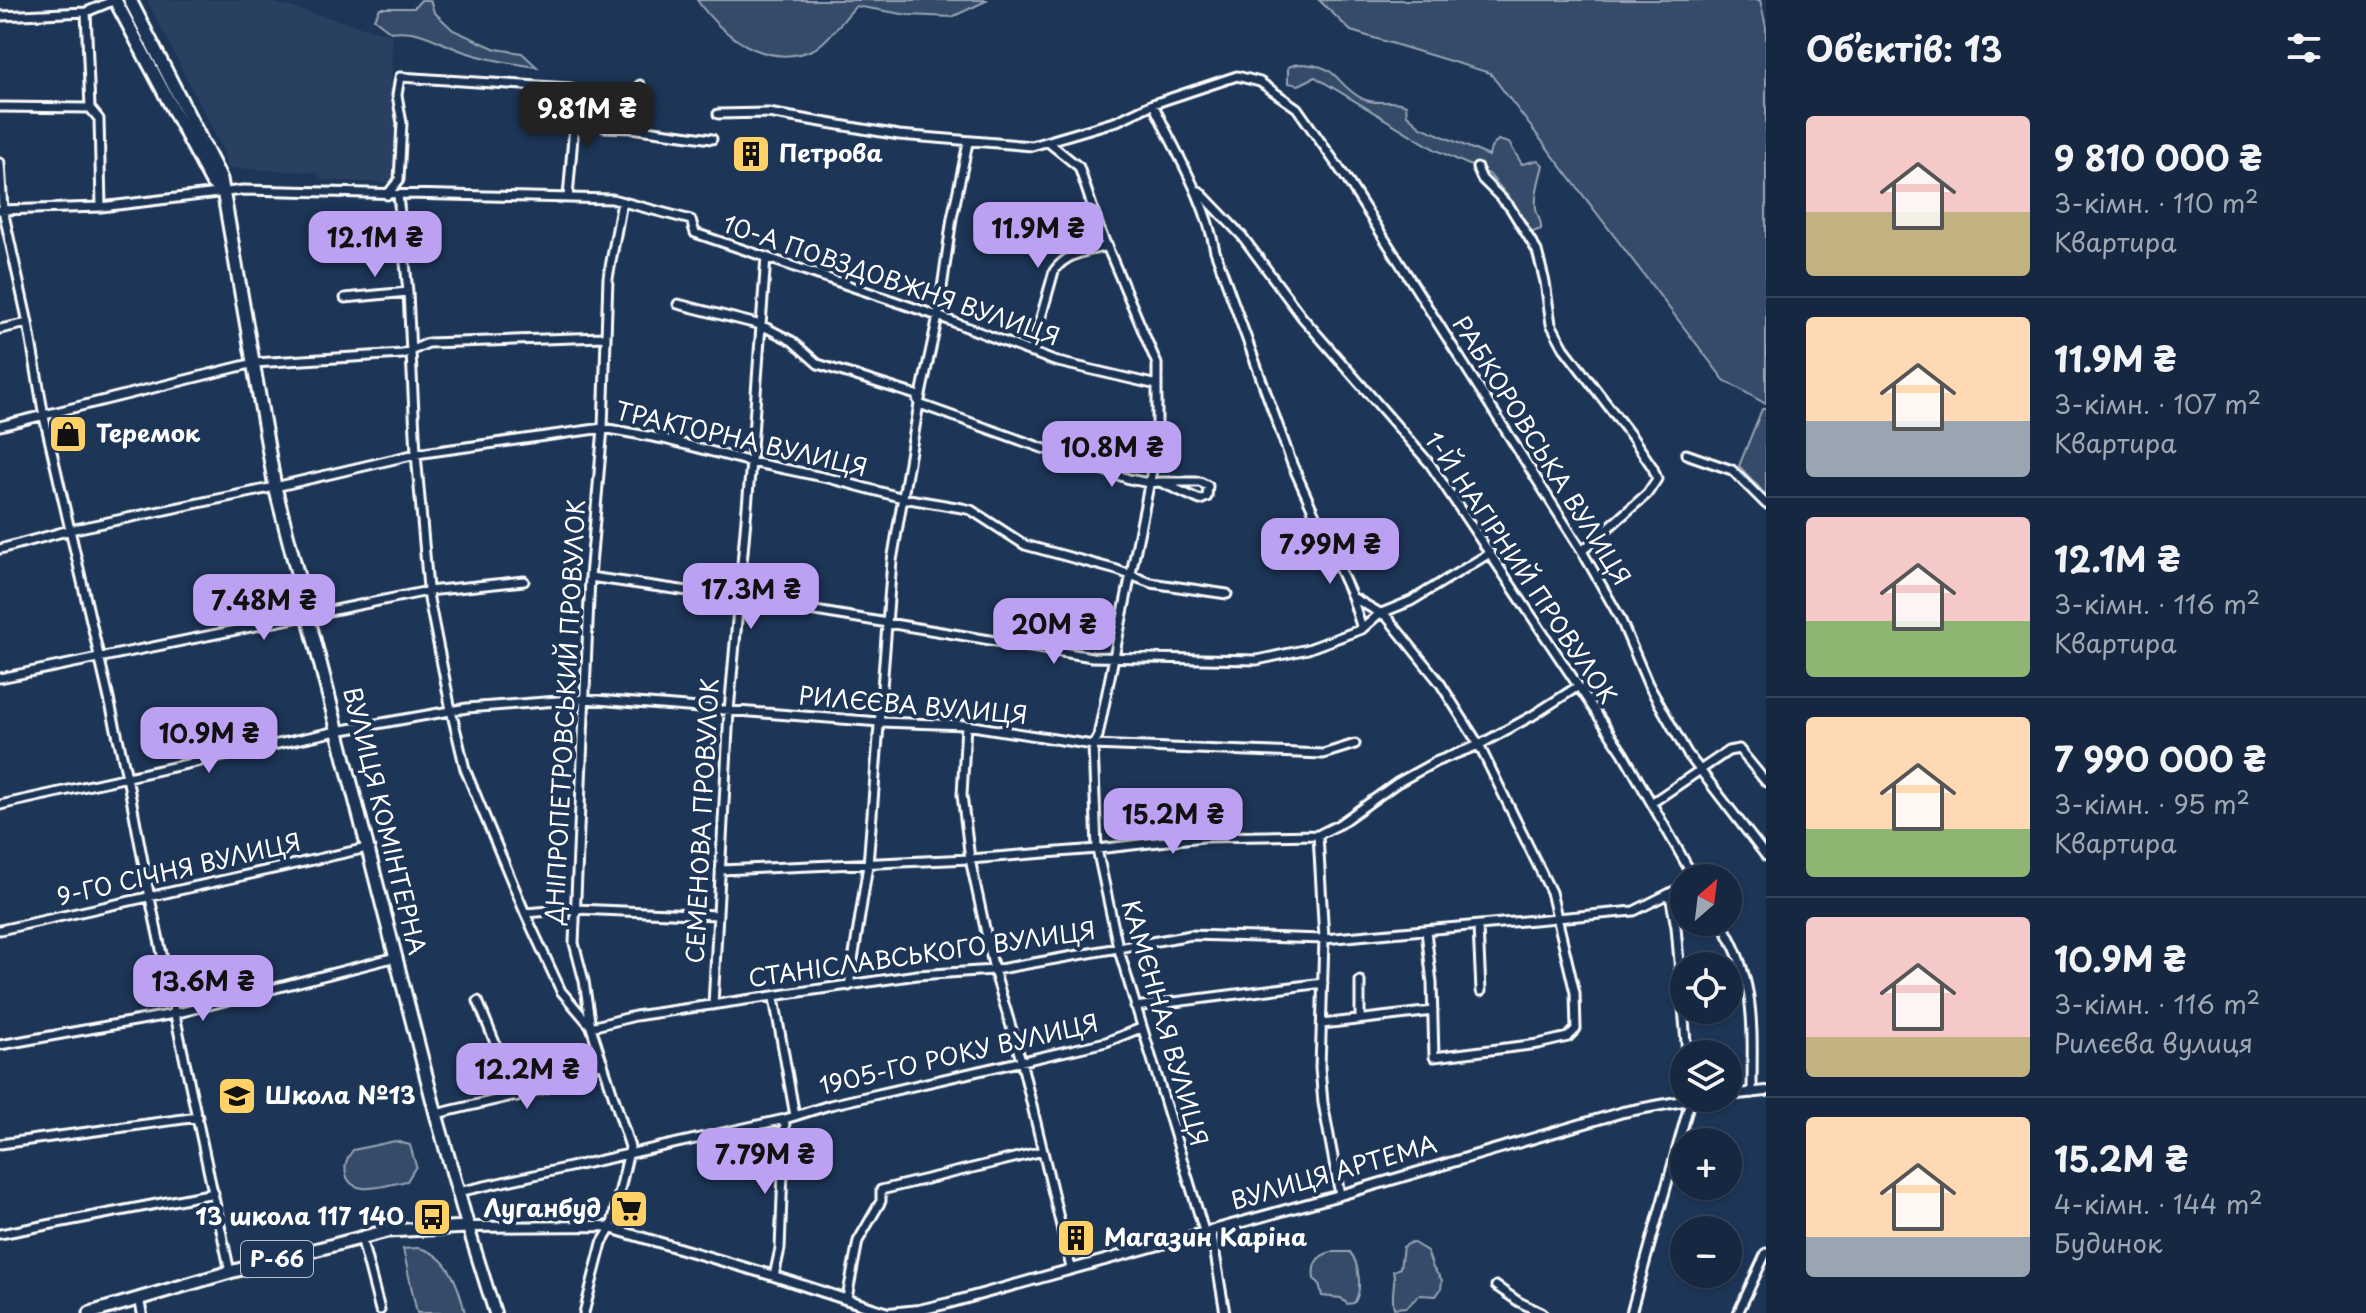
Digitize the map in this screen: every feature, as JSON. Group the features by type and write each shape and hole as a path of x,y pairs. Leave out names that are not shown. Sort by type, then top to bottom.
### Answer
{"main road":[{"path":"115,0 212,183 224,195"},
{"path":"130,0 221,179 224,195"},
{"name":"ВУЛИЦЯ КОМІНТЕРНА","path":"224,195 275,487 436,1114 495,1313"},
{"name":"ВУЛИЦЯ АРТЕМА","path":"90,1313 361,1237 411,1228 468,1227"}],"street":[{"path":"0,16 86,12 115,0"},
{"path":"86,12 90,108 99,119 101,207"},
{"name":"РАБКОРОВСЬКА ВУЛИЦЯ","path":"1153,104 1237,76 1260,82 1297,108 1346,178 1582,551 1620,618 1648,684 1687,753 1766,856"},
{"path":"387,195 399,180 402,123 397,95 400,77 570,88 576,101 568,197"},
{"path":"640,85 638,115 605,112 604,127 712,139"},
{"path":"718,114 768,113 899,135 1032,146 1117,121 1153,104 1196,187 1215,251 1292,464 1352,597 1362,629"},
{"path":"0,107 90,108"},
{"name":"КАМЄННАЯ ВУЛИЦЯ","path":"1048,142 1079,167 1157,364 1157,446 1098,736 1093,745 1097,849 1118,947 1141,1028 1209,1232 1225,1313"},
{"path":"849,986 868,865 892,561 968,143"},
{"path":"0,163 2,210 28,323 44,417 127,777 230,1272"},
{"path":"1477,168 1482,179 1510,207 1537,251 1551,324 1564,348 1632,437 1657,479 1647,494 1582,551"},
{"name":"1-Й НАГІРНИЙ ПРОВУЛОК","path":"1196,187 1242,236 1302,317 1430,464 1623,753 1686,864"},
{"name":"10-А ПОВЗДОВЖНЯ ВУЛИЦЯ","path":"2,210 101,207 224,195 243,190 612,199 691,220 695,233 938,316 1054,361 1157,385"},
{"name":"ДНІПРОПЕТРОВСЬКИЙ ПРОВУЛОК","path":"398,195 408,292 409,350 428,591 451,710 465,769 525,913 561,991 591,1027"},
{"name":"ДНІПРОПЕТРОВСЬКИЙ ПРОВУЛОК","path":"591,1027 574,943 590,577 603,428 604,337 608,278 622,202"},
{"path":"1031,353 1054,271 1061,261 1108,246"},
{"name":"СЕМЕНОВА ПРОВУЛОК","path":"713,1005 737,598 751,462 766,257"},
{"path":"345,298 408,292"},
{"path":"678,304 761,325 792,341 818,364 916,395 919,404"},
{"path":"0,329 28,323"},
{"path":"0,426 254,363 403,354 428,343 604,337"},
{"path":"919,404 1077,461 1149,483 1160,482 1200,482 1208,486 1207,497 1200,500 1160,482"},
{"name":"ТРАКТОРНА ВУЛИЦЯ","path":"0,549 70,530 416,454 603,428 664,439 903,498 971,510 1025,545 1151,583 1227,594"},
{"path":"1686,454 1732,470 1766,504"},
{"path":"590,577 1092,657 1257,660 1308,649 1362,629 1379,614 1411,601 1490,553"},
{"path":"0,678 428,591 524,581"},
{"path":"1352,597 1387,617 1440,683 1479,745 1551,892 1575,993 1576,1029 1568,1037 1538,1044 1434,1057 1426,931"},
{"path":"720,870 970,859 1203,837 1318,835 1338,825 1397,783 1435,762 1479,745 1577,687"},
{"name":"РИЛЄЄВА ВУЛИЦЯ","path":"337,731 451,710 584,699 880,722 966,725 1093,745 1323,754 1355,744"},
{"path":"966,725 962,795 970,859 994,970 1021,1060 1071,1268"},
{"path":"0,805 337,731"},
{"path":"1653,802 1728,751 1739,749 1766,782"},
{"path":"1318,835 1324,939 1320,1068 1323,1103 1340,1195"},
{"name":"9-ГО СІЧНЯ ВУЛИЦЯ","path":"0,930 367,848"},
{"name":"СТАНІСЛАВСЬКОГО ВУЛИЦЯ","path":"591,1027 635,1016 917,975 994,970 1191,935 1324,939 1478,927 1634,911 1670,895"},
{"path":"525,913 576,909 717,915"},
{"path":"1478,927 1481,991"},
{"path":"1677,936 1686,1040"},
{"path":"1730,936 1745,972 1752,1007 1752,1093"},
{"path":"0,1045 174,1014 396,957"},
{"path":"1360,981 1360,1019"},
{"path":"1135,1007 1323,983"},
{"path":"774,998 795,1116"},
{"path":"478,1001 517,1097"},
{"path":"1322,1024 1433,1011"},
{"path":"584,1313 602,1243 611,1228 630,1147 591,1027"},
{"name":"1905-ГО РОКУ ВУЛИЦЯ","path":"458,1192 785,1119 830,1105 1106,1042 1141,1028"},
{"path":"436,1114 546,1088 603,1062"},
{"path":"1742,1094 1766,1091"},
{"name":"ВУЛИЦЯ АРТЕМА","path":"468,1227 603,1226 888,1313 919,1310 1209,1232 1623,1112 1670,1102"},
{"path":"1631,1313 1687,1112"},
{"path":"0,1144 198,1117"},
{"path":"774,1276 780,1249 785,1119"},
{"path":"847,1298 858,1241 881,1201 881,1190 1043,1151"},
{"path":"0,1234 214,1193"},
{"path":"361,1237 380,1310"},
{"path":"1738,1313 1766,1253"},
{"path":"1496,1286 1527,1307 1542,1313"},
{"path":"139,1298 142,1313"},
{"path":"854,1313 861,1303"},
{"path":"861,1303 863,1313"},
{"path":"949,1303 951,1313"}],"shaded area":[{"path":"147,0 263,0 392,35 391,97 396,128 391,183 323,180 315,172 228,168 222,148"},
{"path":"421,0 430,0 434,12 453,30 496,49 522,53 537,67 502,62 458,50 411,32 391,32 374,19 380,8 414,8"},
{"path":"697,0 988,0 952,17 908,15 856,6 817,47 795,55 778,55 762,52 732,37"},
{"path":"1319,0 1760,0 1766,27 1766,404 1724,380 1490,73 1351,31"},
{"path":"1297,64 1322,67 1363,99 1406,105 1407,115 1421,127 1489,156 1498,140 1509,143 1522,164 1538,160 1543,165 1536,203 1541,229 1530,233 1513,202 1489,174 1436,150 1315,77 1299,85 1288,83 1288,67"},
{"path":"1762,409 1766,409 1766,495 1739,466"},
{"path":"395,1141 410,1145 416,1166 407,1181 372,1188 350,1182 345,1167 353,1150"},
{"path":"1412,1242 1427,1251 1433,1268 1442,1280 1441,1289 1436,1296 1419,1295 1407,1307 1394,1308 1393,1271 1400,1268 1403,1247"},
{"path":"419,1248 438,1257 451,1273 465,1313 417,1313 403,1249"},
{"path":"1331,1252 1350,1252 1353,1257 1359,1284 1354,1303 1347,1304 1341,1298 1322,1296 1319,1283 1314,1279 1316,1262"}],"place":[{"name":"Петрова","path":"751,154"},
{"name":"Теремок","path":"68,434"},
{"name":"Школа №13","path":"237,1096"},
{"name":"Луганбуд","path":"629,1209"},
{"name":"13 школа 117 140","path":"432,1217"},
{"name":"Магазин Каріна","path":"1076,1238"}]}
